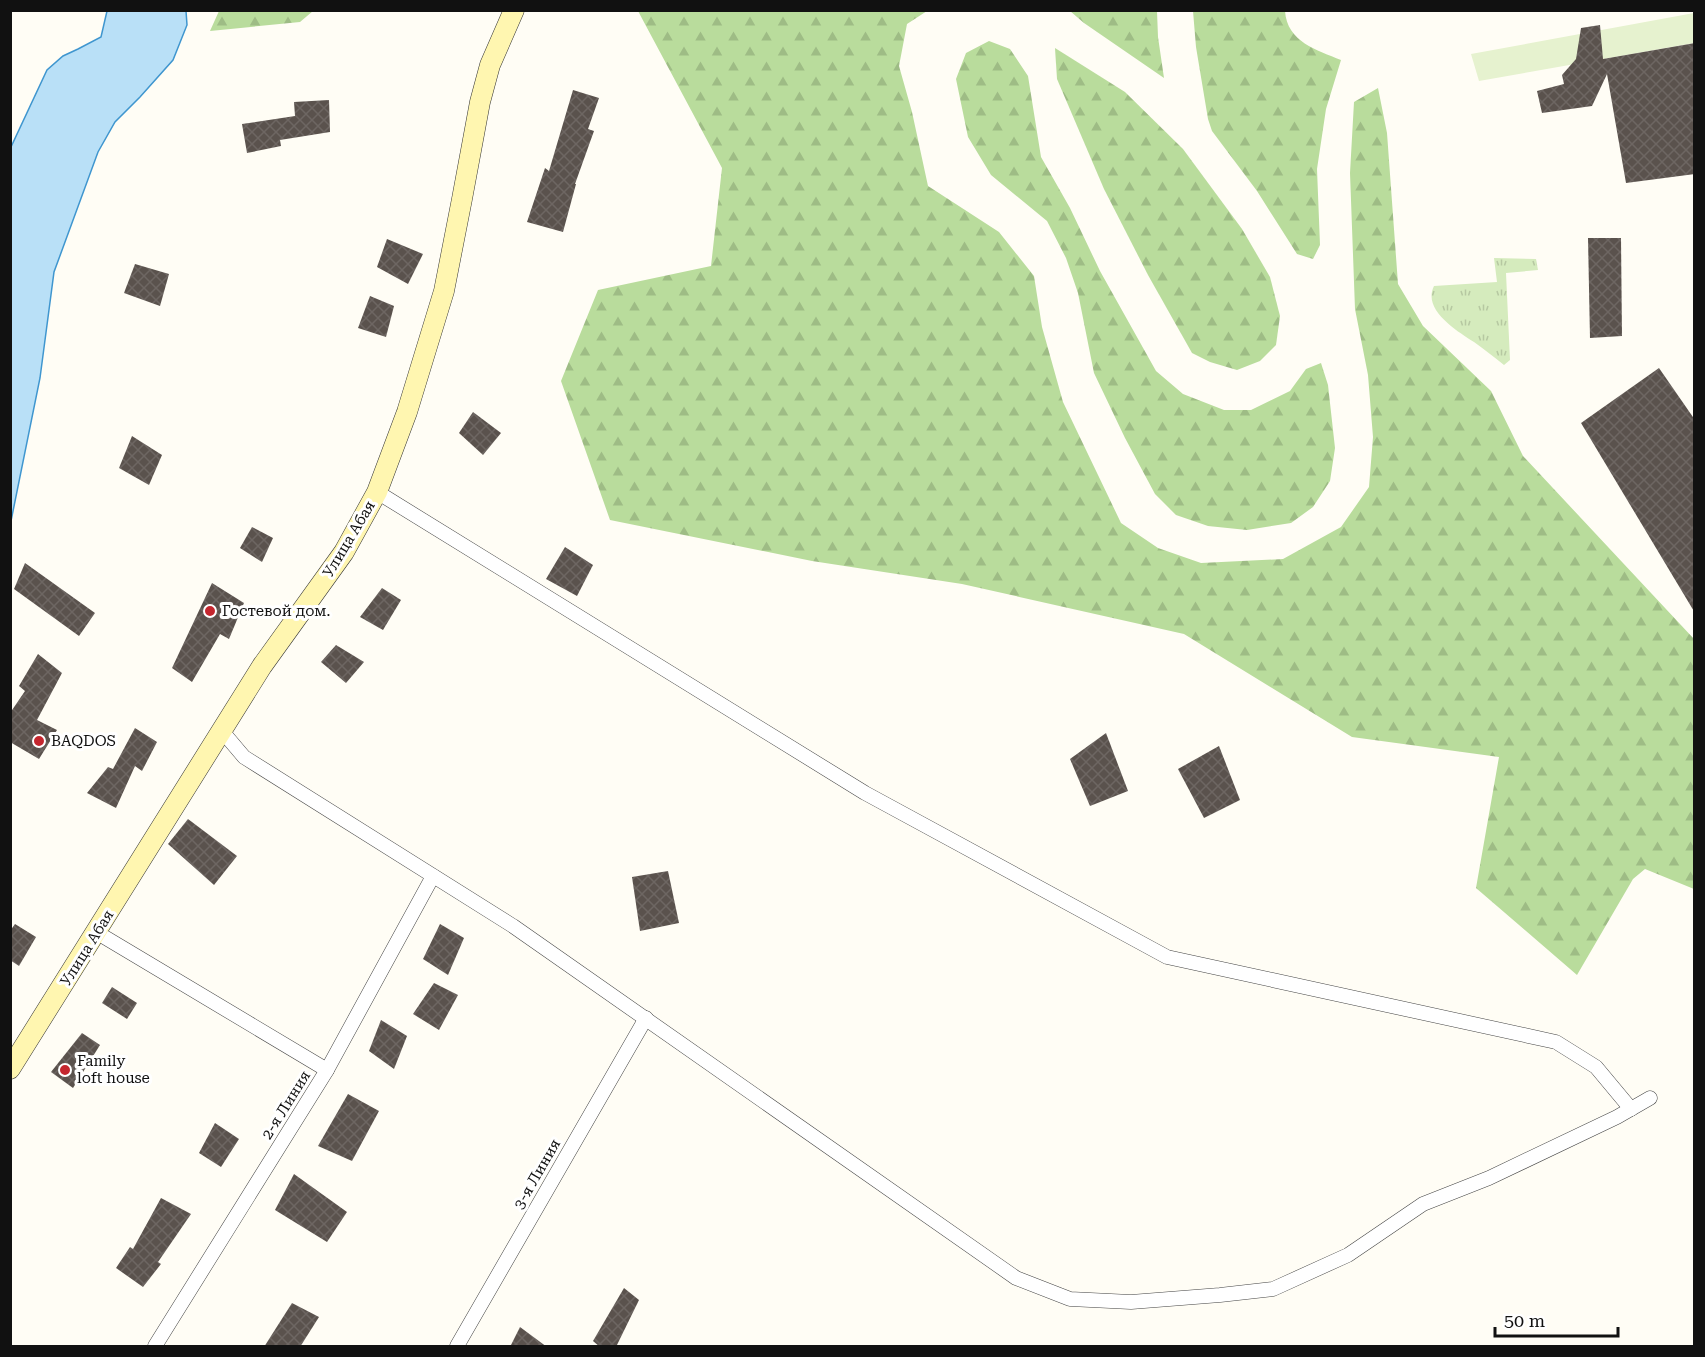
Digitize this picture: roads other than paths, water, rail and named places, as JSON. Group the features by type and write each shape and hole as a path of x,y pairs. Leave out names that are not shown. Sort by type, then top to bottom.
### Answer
{"street":[{"name":"Улица Абая","path":"10,1069 262,666 344,552 376,492 407,412 444,291 480,102 490,65 514,10"},
{"path":"376,492 865,794 1167,957 1556,1042 1596,1067 1631,1109"},
{"path":"222,731 244,757 513,926 1016,1278 1070,1299 1131,1302 1273,1289 1348,1255 1423,1204 1489,1178 1650,1098"},
{"name":"2-я Линия","path":"155,1347 327,1070 433,876"},
{"path":"96,932 327,1070"},
{"name":"3-я Линия","path":"457,1347 646,1018"}],"water":[{"path":"107,11 186,11 187,25 173,60 115,122 98,152 54,272 40,378 11,521 11,147 47,70 63,56 101,37"}],"place":[{"name":"Гостевой дом.","path":"210,611"},
{"name":"BAQDOS","path":"39,741"},
{"name":"Family loft house","path":"65,1070"}]}
